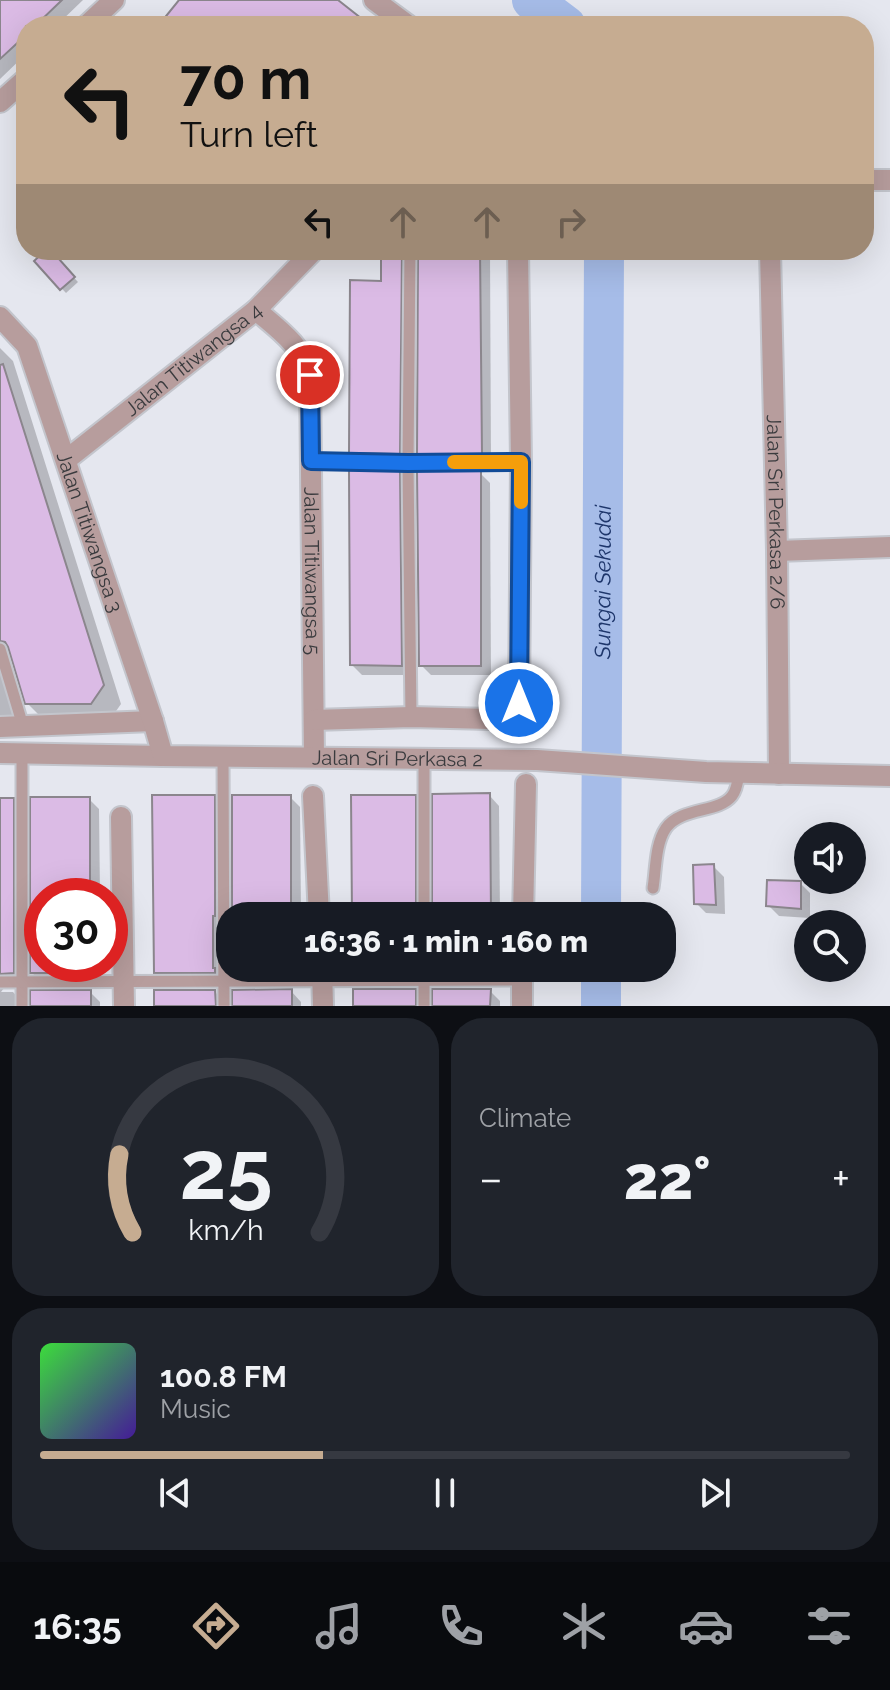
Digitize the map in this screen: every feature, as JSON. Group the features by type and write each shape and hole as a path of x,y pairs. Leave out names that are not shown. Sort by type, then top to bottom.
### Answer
{"street":[{"path":"97,16 114,0"},
{"path":"374,0 396,16"},
{"path":"0,102 16,88"},
{"name":"Jalan Titiwangsa 4","path":"66,460 256,310 304,260"},
{"path":"314,720 411,717 490,719 519,703 521,462 518,260"},
{"name":"Jalan Sri Perkasa 2/6","path":"770,260 779,774"},
{"name":"Jalan Titiwangsa 5","path":"256,310 296,345 306,360 310,375 314,757"},
{"name":"Jalan Titiwangsa 3","path":"0,317 27,346 163,756"},
{"path":"777,551 890,547"},
{"path":"0,727 153,721"},
{"name":"Jalan Sri Perkasa 2","path":"0,753 537,760 739,773 890,776"},
{"path":"523,902 526,784"},
{"path":"313,796 318,902"},
{"path":"121,817 122,878"},
{"path":"124,982 124,1006"},
{"path":"323,982 323,1006"},
{"path":"522,982 522,1006"}],"lane":[{"path":"410,260 411,717"},
{"path":"311,461 521,462"},
{"path":"0,649 23,726"},
{"path":"22,754 22,1006"},
{"path":"223,756 224,902"},
{"path":"424,758 424,902"},
{"path":"653,888 661,838 667,827 677,817 728,800 735,794 739,773"},
{"path":"128,980 216,980"},
{"path":"0,982 22,981"},
{"path":"224,982 224,1006"},
{"path":"424,982 424,1006"}],"building":[{"path":"0,0 62,0 45,16 16,16 16,44 0,59"},
{"path":"179,0 338,0 358,16 166,16"},
{"path":"60,260 75,277 60,290 34,261"},
{"path":"381,260 402,260 400,454 349,453 350,280 381,281"},
{"path":"418,260 480,260 482,454 417,454"},
{"path":"3,364 104,685 91,704 25,704 8,647 0,641 0,365"},
{"path":"349,470 400,471 402,666 350,665"},
{"path":"417,471 481,471 481,666 419,666"},
{"path":"490,793 491,902 432,902 432,794"},
{"path":"152,795 215,795 215,973 154,973"},
{"path":"232,795 291,795 291,902 232,902"},
{"path":"351,795 416,795 416,902 352,902"},
{"path":"30,797 90,797 90,878 30,878"},
{"path":"0,798 14,798 14,973 0,974"},
{"path":"714,864 716,905 694,904 693,865"},
{"path":"767,880 794,881 794,894 801,894 801,909 766,906"},
{"path":"292,989 292,1006 232,1006 232,990"},
{"path":"353,989 416,989 416,1006 353,1006"},
{"path":"432,989 491,989 490,1006 432,1006"},
{"path":"30,990 91,990 91,1006 30,1006"},
{"path":"154,990 215,990 216,1006 154,1006"}],"waterway":[{"name":"Sungai Sekudai","path":"532,0 553,16"},
{"name":"Sungai Sekudai","path":"601,902 604,260"},
{"name":"Sungai Sekudai","path":"601,982 601,1006"}],"slow traffic":[{"path":"454,462 521,462 521,502"}],"route":[{"path":"310,375 311,461 521,462 519,703"}]}
